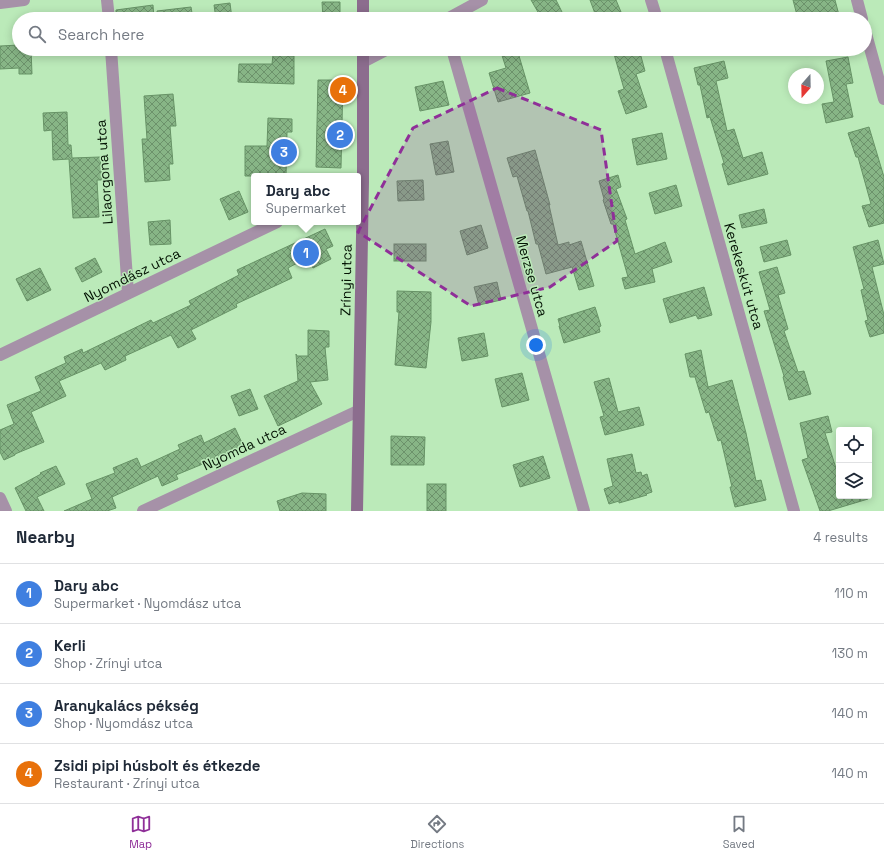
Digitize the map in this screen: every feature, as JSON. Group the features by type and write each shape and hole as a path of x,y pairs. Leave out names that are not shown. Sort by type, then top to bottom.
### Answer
{"main road":[{"path":"363,0 363,12"},
{"name":"Zrínyi utca","path":"360,173 363,56"},
{"name":"Zrínyi utca","path":"357,511 360,225"}],"street":[{"path":"0,3 24,0"},
{"path":"107,0 108,12"},
{"path":"459,12 482,0"},
{"path":"651,0 655,12"},
{"path":"857,0 860,12"},
{"path":"872,55 884,99"},
{"name":"Lilaorgona utca","path":"111,56 128,293"},
{"path":"363,62 375,56"},
{"name":"Merzse utca","path":"454,56 584,511"},
{"name":"Kerekeskút utca","path":"667,56 794,511"},
{"name":"Nyomdász utca","path":"0,355 271,225"},
{"name":"Nyomda utca","path":"143,511 358,411"},
{"path":"0,498 6,511"}],"highlighted area":[{"path":"497,88 601,130 617,241 550,287 471,306 358,232 413,128"}],"building":[{"path":"531,0 556,0 562,12 538,12"},
{"path":"590,0 616,0 621,12 594,12"},
{"path":"793,0 835,0 838,12 796,12"},
{"path":"322,2 340,2 340,12 323,12"},
{"path":"230,3 231,12 215,12 214,5"},
{"path":"153,5 154,12 116,12 116,10"},
{"path":"191,7 192,12 157,12"},
{"path":"12,45 12,56 31,56 32,74 19,74 19,68 0,69 0,46"},
{"path":"273,56 294,56 294,84 238,82 239,64 272,64"},
{"path":"502,56 519,56 530,93 498,102 489,73 506,68"},
{"path":"615,56 641,56 645,71 636,74 647,107 626,114 618,91 624,89"},
{"path":"848,57 853,83 846,84 853,117 826,123 822,104 834,102 826,61"},
{"path":"724,61 728,78 716,81 727,131 734,129 743,158 762,152 768,174 728,185 722,164 724,163 710,117 707,118 700,85 698,85 694,68"},
{"path":"318,80 343,80 341,168 316,167"},
{"path":"443,81 449,105 420,111 415,87"},
{"path":"173,94 176,126 170,126 173,164 169,164 170,180 145,182 142,139 147,139 144,96"},
{"path":"67,112 68,145 71,145 72,158 100,157 102,180 97,180 99,217 73,218 69,159 53,160 52,130 44,131 43,113"},
{"path":"268,118 292,119 292,132 287,132 286,173 251,173 251,176 245,176 245,146 267,146"},
{"path":"869,127 884,177 884,223 869,227 862,206 871,204 858,157 856,157 848,133"},
{"path":"662,133 667,159 637,165 632,139"},
{"path":"448,141 454,172 436,175 430,144"},
{"path":"535,150 550,205 558,245 569,242 569,245 581,241 594,286 579,290 572,267 546,274 517,176 513,177 507,158"},
{"path":"618,175 621,187 616,189 627,219 625,220 635,254 665,242 672,262 652,269 655,282 625,289 622,278 628,277 613,224 611,224 603,200 599,181"},
{"path":"423,180 424,200 398,201 397,181"},
{"path":"676,185 682,206 655,214 649,193"},
{"path":"239,191 248,212 229,220 220,199"},
{"path":"764,209 767,223 742,228 739,215"},
{"path":"170,220 171,244 150,245 148,222"},
{"path":"481,225 488,248 467,255 460,231"},
{"path":"325,229 333,246 326,249 331,259 313,268 308,257 288,268 292,278 236,304 237,307 191,330 196,339 178,348 171,335 125,356 126,360 105,370 101,363 59,381 66,396 31,412 44,442 4,460 0,452 0,430 14,424 7,405 41,391 35,377 66,363 64,357 82,349 83,353 151,320 153,323 191,305 189,301 239,275 237,270"},
{"path":"787,240 791,255 764,262 760,247"},
{"path":"878,240 884,264 872,267 884,315 884,333 870,337 865,321 868,320 861,290 864,289 853,247"},
{"path":"394,244 426,244 426,261 394,261"},
{"path":"95,258 102,272 82,282 75,268"},
{"path":"777,267 785,293 778,295 788,329 784,331 798,372 804,371 811,394 789,400 784,376 764,311 770,310 759,272"},
{"path":"40,268 51,290 27,301 16,279"},
{"path":"497,282 501,300 479,305 474,287"},
{"path":"704,287 712,315 698,319 696,315 670,323 663,299"},
{"path":"397,291 431,292 431,322 426,368 395,365 399,312 397,312"},
{"path":"595,307 601,326 599,327 600,332 564,343 558,319"},
{"path":"308,330 329,331 329,347 325,347 328,380 310,382 322,404 278,426 264,396 298,381 296,354 297,356 308,356"},
{"path":"484,333 488,356 462,361 458,338"},
{"path":"701,350 708,387 732,380 746,433 756,481 761,480 766,500 735,507 721,440 718,441 709,412 706,413 695,377 690,377 685,354"},
{"path":"522,373 529,400 502,407 495,379"},
{"path":"609,378 618,412 639,407 644,425 605,435 600,417 604,416 594,382"},
{"path":"250,389 258,409 239,416 231,396"},
{"path":"828,416 832,432 825,433 836,468 836,499 868,499 828,511 820,511 802,460 808,458 800,423"},
{"path":"235,428 244,447 176,475 178,479 162,486 158,476 112,497 116,508 107,511 64,511 92,499 86,484 115,473 113,468 137,458 141,467 180,449 178,445 201,435 204,443"},
{"path":"391,436 425,437 424,465 391,465"},
{"path":"632,454 636,473 641,472 642,476 647,474 652,492 646,494 647,495 619,503 619,501 609,504 604,489 613,486 607,459"},
{"path":"543,456 550,478 520,487 513,465"},
{"path":"56,466 65,484 37,497 44,511 26,511 15,488 41,474 40,473"},
{"path":"427,484 446,484 446,511 427,511"},
{"path":"302,493 326,494 326,511 280,511 277,501"}],"place":[{"name":"Zsidi pipi húsbolt és étkezde","path":"343,90"},
{"name":"Kerli","path":"340,135"},
{"name":"Aranykalács pékség","path":"284,152"},
{"name":"Dary abc","path":"306,253"}]}
